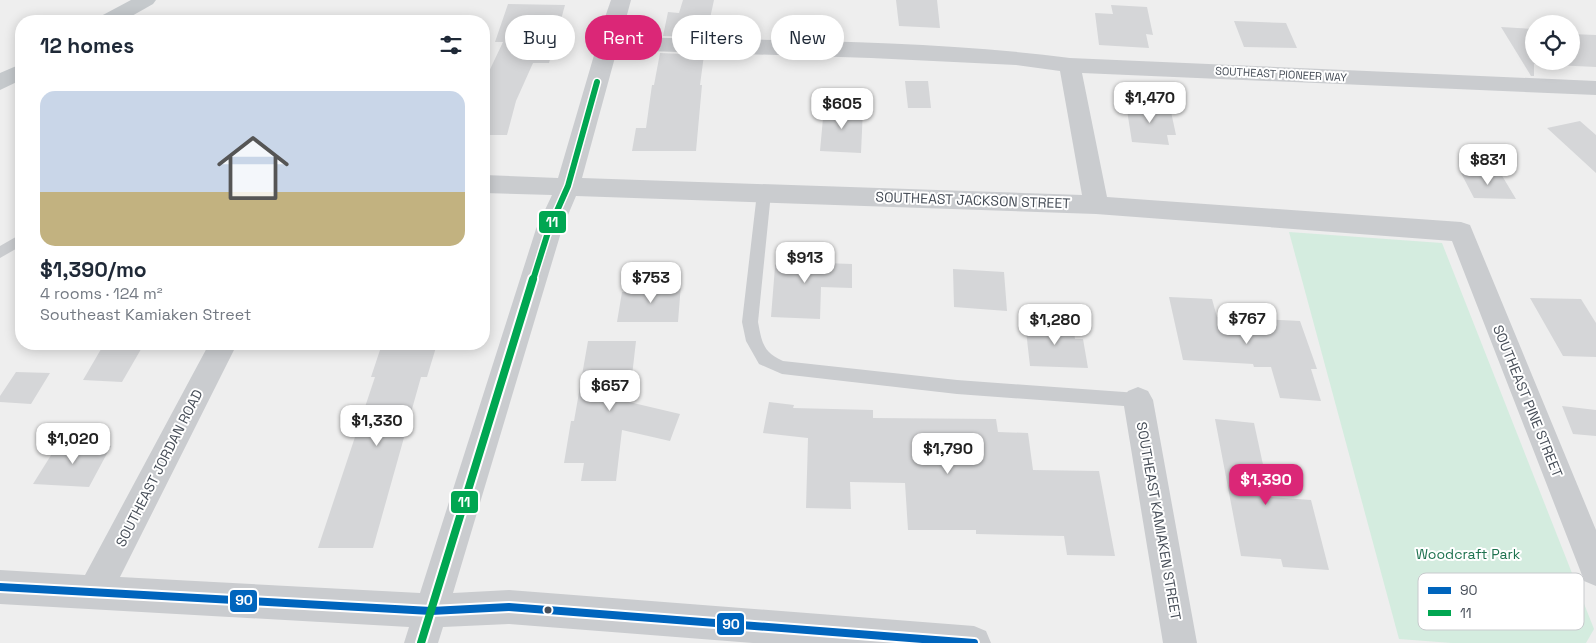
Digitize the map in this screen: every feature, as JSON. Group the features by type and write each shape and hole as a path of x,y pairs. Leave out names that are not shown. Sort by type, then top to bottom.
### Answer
{"main road":[{"path":"119,15 146,0"},
{"path":"0,83 15,74"}],"street":[{"path":"616,15 621,0"},
{"name":"SOUTHEAST PIONEER WAY","path":"662,45 871,51 1016,58 1070,64 1596,88"},
{"path":"421,643 549,229 568,186 602,60"},
{"path":"1070,64 1096,205"},
{"name":"SOUTHEAST JACKSON STREET","path":"490,184 1096,205 1461,232"},
{"name":"SOUTHEAST PINE STREET","path":"1461,232 1596,570"},
{"name":"SOUTHEAST JORDAN ROAD","path":"95,592 220,350"},
{"name":"SOUTHEAST KAMIAKEN STREET","path":"1138,400 1180,643"},
{"path":"0,586 430,611 508,607 974,643"}],"lane":[{"path":"764,193 750,322 754,341 764,359 782,367 957,387 1138,400"},
{"path":"0,253 15,243"}],"green space":[{"name":"Woodcraft Park","path":"1289,232 1442,243 1572,573 1418,573 1418,630 1584,630 1584,604 1594,629 1586,643 1452,643 1399,639"}],"building":[{"path":"683,0 714,0 711,15 672,15 672,36 663,36 668,12 679,13"},
{"path":"896,0 937,0 940,28 899,26"},
{"path":"508,4 565,5 562,15 505,15 505,60 550,60 549,63 533,63 516,101 507,135 490,135 490,69 503,42 495,42"},
{"path":"1111,5 1147,7 1153,35 1146,34 1149,48 1099,45 1095,13 1113,14"},
{"path":"1234,21 1286,23 1297,48 1244,47"},
{"path":"1501,27 1525,28 1525,66"},
{"path":"1580,34 1596,35 1596,67 1580,66"},
{"path":"662,53 672,54 672,60 703,60 696,151 632,151 636,128 646,128 652,85 654,85 659,60 662,60"},
{"path":"1527,70 1534,70 1534,76 1531,76"},
{"path":"905,81 928,81 931,108 908,108"},
{"path":"1126,104 1170,107 1176,135 1167,135 1169,145 1132,142"},
{"path":"824,107 863,109 861,153 820,151"},
{"path":"1580,121 1596,135 1596,173 1547,128"},
{"path":"1461,173 1501,174 1516,199 1474,198"},
{"path":"776,254 824,255 824,263 852,264 852,288 821,287 820,319 771,317"},
{"path":"953,269 1004,272 1007,311 954,307"},
{"path":"641,284 681,284 678,322 617,322 622,292 640,292"},
{"path":"1169,297 1212,299 1217,317 1300,321 1317,369 1311,369 1321,401 1280,398 1271,367 1254,367 1253,364 1183,360"},
{"path":"1530,298 1581,299 1596,323 1596,357 1563,356"},
{"path":"1025,322 1073,324 1075,339 1083,339 1088,368 1030,366"},
{"path":"588,341 636,341 629,402 680,414 670,441 622,430 616,481 581,481 584,463 564,463 571,421 574,421"},
{"path":"100,350 141,350 122,382 83,380"},
{"path":"380,350 435,350 427,377 421,377 373,548 318,548 375,377 371,377"},
{"path":"16,372 50,373 31,404 0,402 0,396"},
{"path":"769,402 794,405 793,408 873,410 873,418 996,419 998,432 1028,433 1033,470 1099,471 1115,556 1067,555 1064,536 976,534 976,530 908,530 905,483 850,482 851,509 806,508 808,438 763,433"},
{"path":"1562,406 1596,410 1596,436 1573,434"},
{"path":"1215,419 1254,423 1270,497 1311,500 1329,570 1283,567 1281,559 1241,556"},
{"path":"58,444 111,446 89,487 33,484"}],"transit line":[{"name":"11","path":"421,643 549,229 568,186 597,82"},
{"name":"90","path":"0,587 431,611 509,607 974,643"}]}
